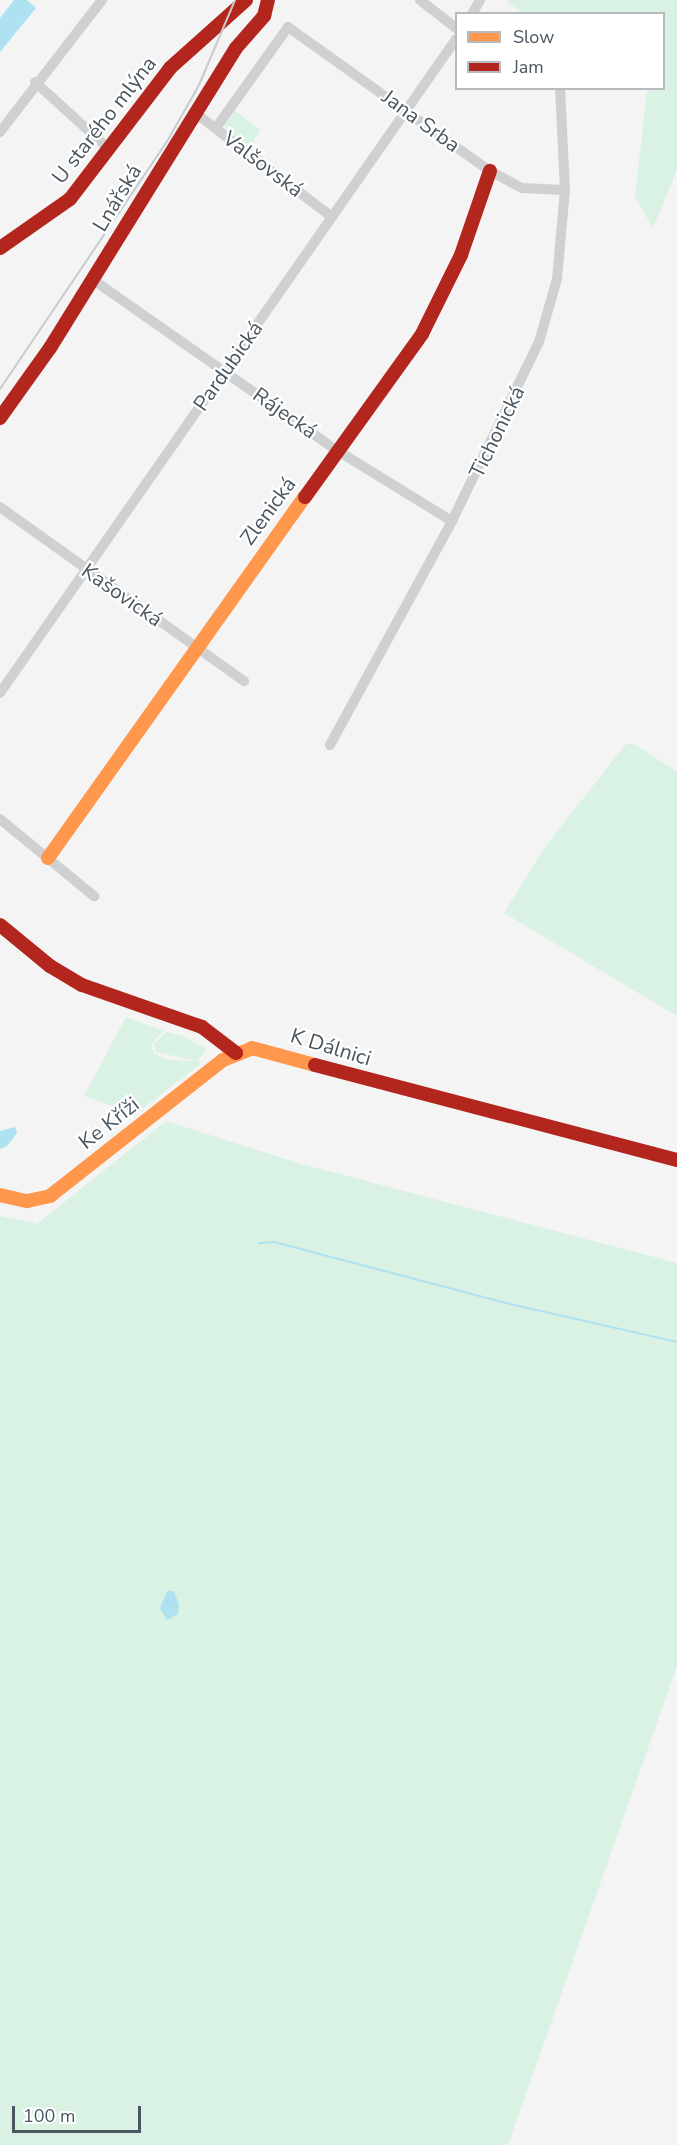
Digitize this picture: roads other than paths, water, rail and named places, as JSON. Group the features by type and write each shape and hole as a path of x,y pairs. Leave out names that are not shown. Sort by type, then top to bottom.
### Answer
{"street":[{"path":"0,132 35,82 102,0"},
{"name":"U starého mlýna","path":"0,249 70,199 171,68 246,0"},
{"name":"Lnářská","path":"0,418 50,348 194,112 236,48 264,16 268,0"},
{"path":"420,0 455,27"},
{"name":"Jana Srba","path":"216,128 288,27 490,171 522,188 565,190"},
{"name":"Pardubická","path":"0,693 455,40"},
{"path":"35,82 110,150"},
{"name":"Tichonická","path":"330,745 452,521 539,342 557,279 565,190 560,90"},
{"name":"Valšovská","path":"194,112 332,217"},
{"name":"Zlenická","path":"48,858 196,647 422,334 461,255 490,171"},
{"name":"Rájecká","path":"92,279 338,451 452,521"},
{"name":"Kašovická","path":"0,507 244,681"},
{"path":"0,819 94,896"},
{"path":"0,925 50,966 82,986 202,1027 236,1053"},
{"name":"K Dálnici","path":"236,1053 252,1048 272,1050 397,1089 677,1160"},
{"name":"Ke Kříži","path":"0,1195 27,1201 50,1196 236,1053"}],"water":[{"path":"14,0 27,0 36,8 0,52 0,18"},
{"path":"15,1127 17,1133 7,1146 0,1149 0,1131"},
{"path":"167,1591 174,1591 179,1605 178,1614 167,1620 160,1608"}],"waterway":[{"path":"259,1243 274,1242 510,1304 677,1342"}],"railway":[{"path":"0,389 169,138 199,85 235,0"}]}
